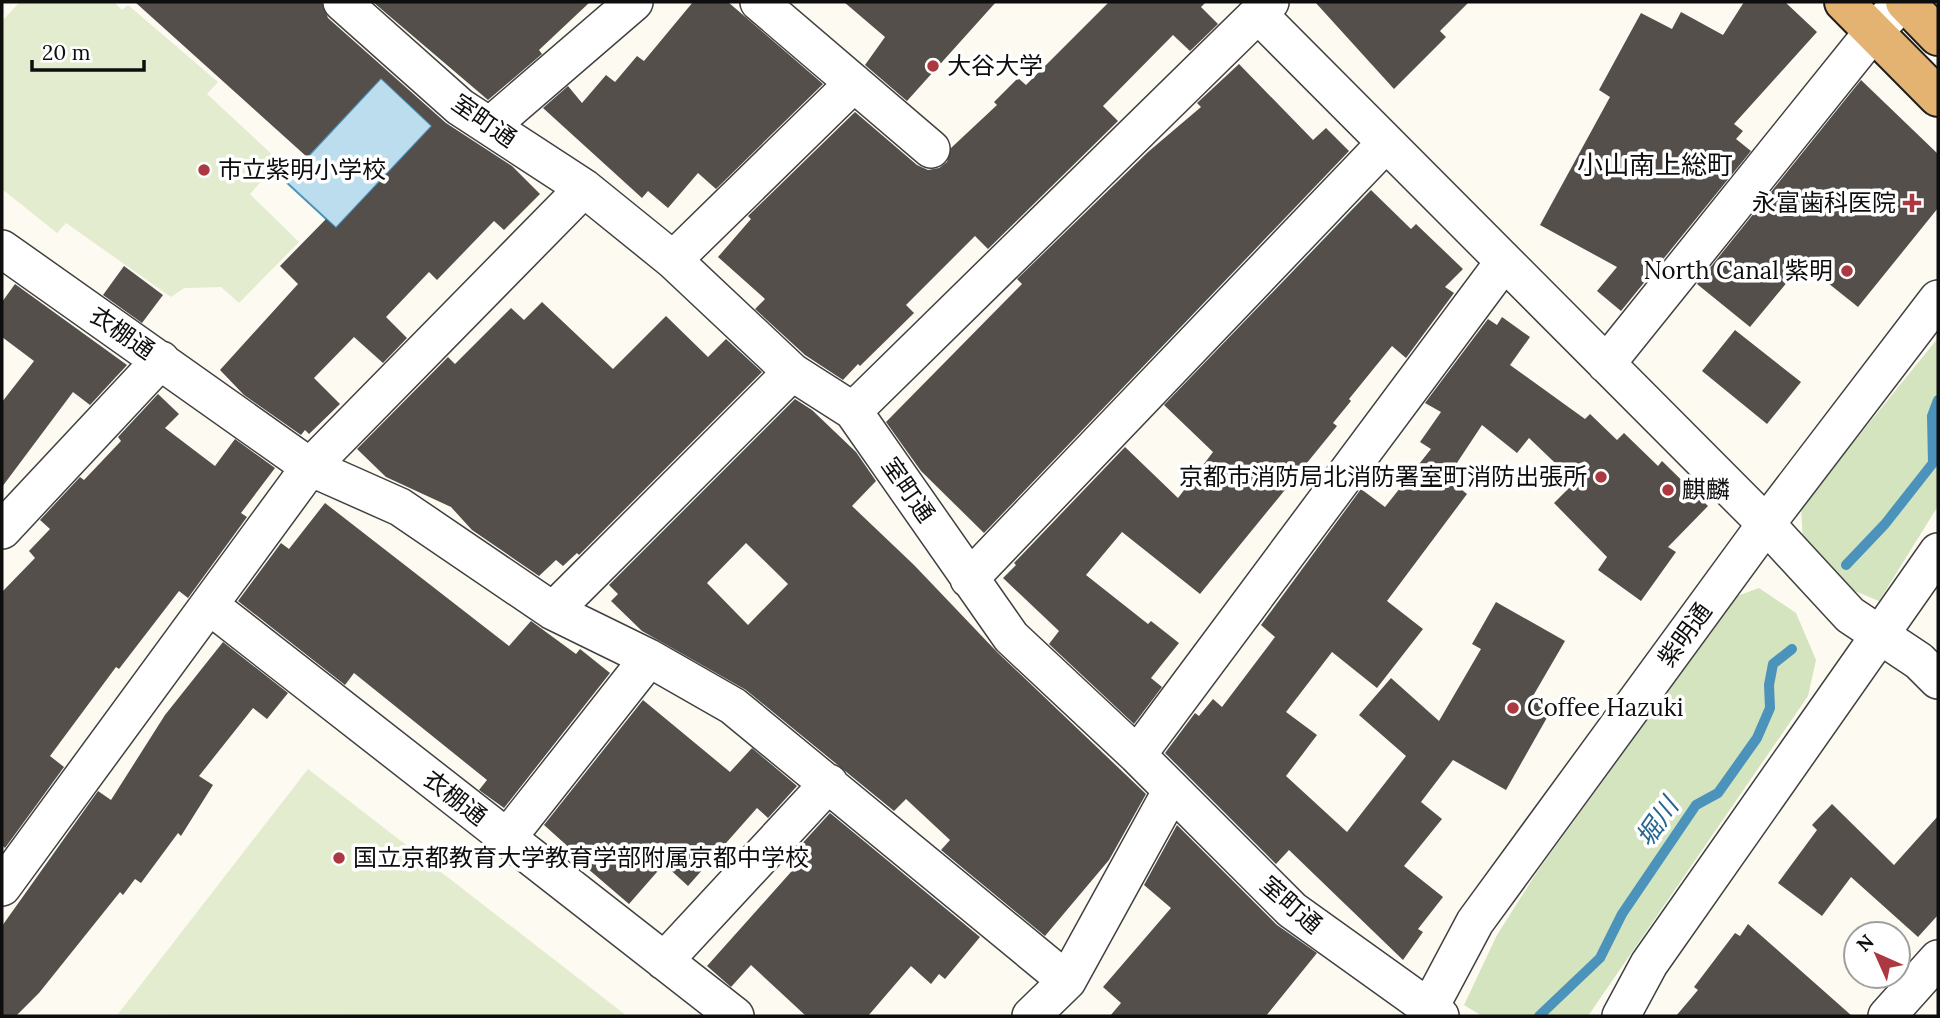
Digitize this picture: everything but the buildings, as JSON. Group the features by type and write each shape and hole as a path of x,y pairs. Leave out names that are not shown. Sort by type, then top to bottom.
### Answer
{"highway":[{"path":"1844,2 1938,97"},
{"path":"1904,2 1938,36"}],"street":[{"name":"室町通","path":"342,2 460,107 584,188 673,260 792,372 853,411 1011,637 1138,755 1171,792 1292,910 1431,1014"},
{"path":"490,127 634,2"},
{"path":"759,2 931,149"},
{"path":"1606,364 1874,32 1904,2"},
{"path":"853,411 1264,8 1386,143 1766,524 1850,615 1938,680"},
{"path":"673,260 854,83"},
{"path":"969,579 1386,143"},
{"path":"2,887 310,467 584,188"},
{"name":"衣棚通","path":"2,250 310,467 400,508 553,611 649,658 733,706 1067,981"},
{"path":"1138,755 1504,262"},
{"name":"紫明通","path":"1431,1014 1475,922 1766,524 1938,299"},
{"path":"2,530 161,360"},
{"path":"553,611 792,372"},
{"path":"1621,1016 1649,964 1938,552"},
{"name":"衣棚通","path":"209,605 735,1016"},
{"path":"507,838 649,658"},
{"path":"664,961 829,783"},
{"path":"1031,1016 1067,981 1171,792"},
{"path":"1887,1016 1938,959"}],"green space":[{"path":"20,2 114,2 122,10 128,5 218,82 207,94 279,161 250,194 299,242 239,303 221,287 184,288 171,297 66,223 57,233 2,189 2,21"},
{"path":"1938,338 1938,506 1879,601 1850,589 1803,541 1801,507"},
{"path":"1759,588 1796,613 1816,660 1808,696 1588,1016 1482,1016 1464,1005 1497,935 1537,872 1737,596"},
{"name":"国立京都教育大学教育学部附属京都中学校","path":"308,769 627,1016 118,1014"}],"water":[{"path":"381,78 432,126 336,228 285,181"}],"waterway":[{"name":"堀川","path":"1846,565 1885,524 1933,463 1932,416 1938,400"},
{"name":"堀川","path":"1539,1016 1600,958 1622,914 1696,805 1718,793 1757,738 1770,708 1769,685 1773,664 1792,649"}],"place":[{"name":"大谷大学","path":"933,66"},
{"name":"市立紫明小学校","path":"204,170"},
{"name":"永富歯科医院","path":"1912,203"},
{"name":"North Canal 紫明","path":"1847,271"},
{"name":"京都市消防局北消防署室町消防出張所","path":"1601,477"},
{"name":"麒麟","path":"1668,490"},
{"name":"Coffee Hazuki","path":"1513,708"},
{"name":"国立京都教育大学教育学部附属京都中学校","path":"339,858"}],"district":[{"name":"小山南上総町","path":"1655,165"}]}
